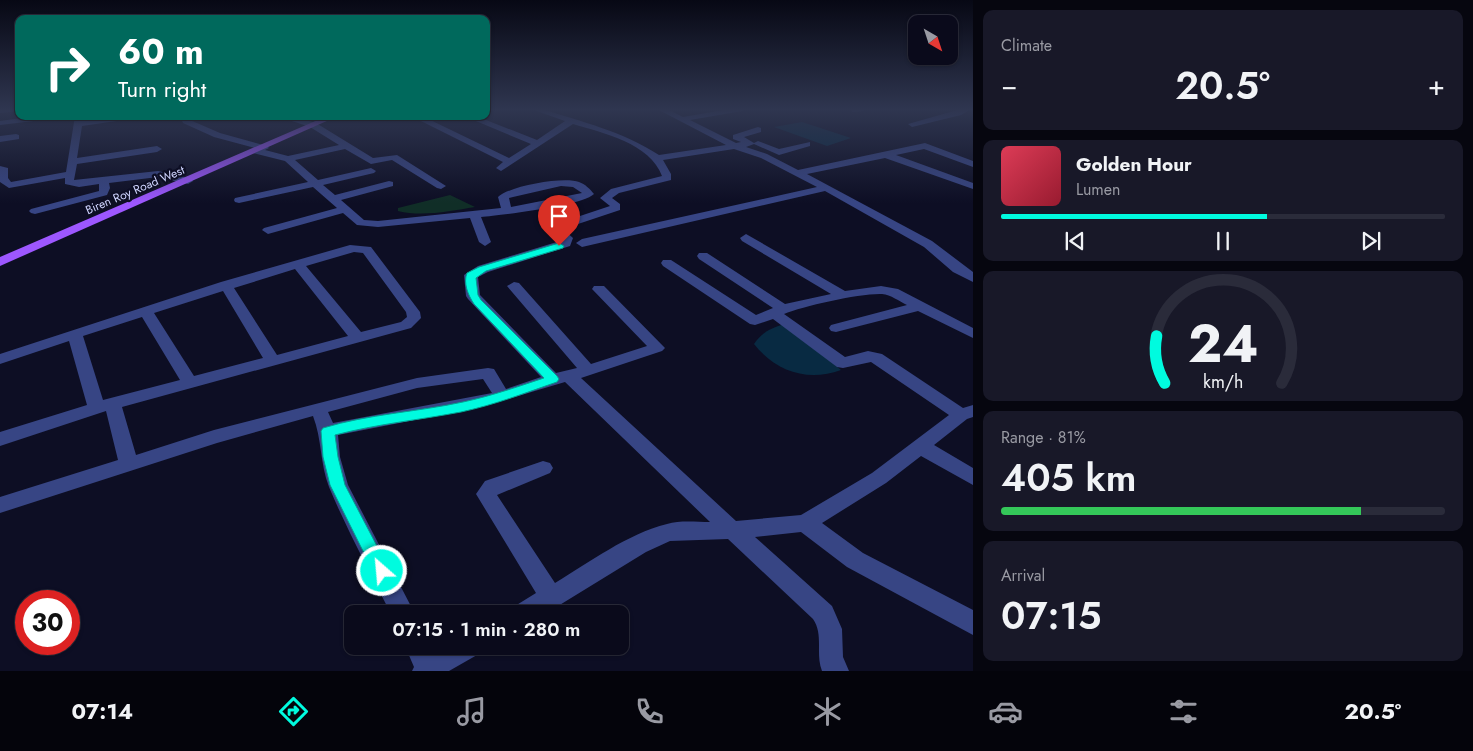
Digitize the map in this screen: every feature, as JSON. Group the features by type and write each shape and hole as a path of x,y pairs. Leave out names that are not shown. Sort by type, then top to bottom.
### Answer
{"main road":[{"name":"Biren Roy Road West","path":"0,262 188,181 277,140"}],"street":[{"path":"76,140 69,182 72,184 158,174 188,181"},
{"path":"233,140 288,158 361,224 507,211 579,198 588,194 577,184 525,190 503,198 507,211"},
{"path":"343,140 371,161 394,157 441,186"},
{"path":"465,140 510,162"},
{"path":"530,140 537,143"},
{"path":"501,168 541,140"},
{"path":"627,140 645,149 657,158 667,178 615,191 605,198 615,204 616,208 556,227 558,231 568,238 566,242 483,269 471,275 473,296 560,377 816,605 824,614 831,632 830,658 836,671"},
{"path":"725,140 764,156 928,244 958,269 973,278"},
{"path":"744,140 779,152 807,144"},
{"path":"657,158 750,143"},
{"path":"796,173 925,146 973,164"},
{"path":"288,158 342,147"},
{"path":"72,162 157,149"},
{"path":"886,155 973,186"},
{"path":"0,169 5,170 4,178 6,184 9,185 70,174"},
{"path":"239,200 371,172"},
{"path":"35,211 103,193 105,188 104,180"},
{"path":"334,198 389,184"},
{"path":"582,243 826,188"},
{"path":"268,230 346,209"},
{"path":"474,214 485,242"},
{"path":"746,238 843,295"},
{"path":"0,359 146,311 354,248 367,250 413,312 414,318 406,325 105,406 0,439"},
{"path":"538,605 638,545 669,532 732,530 805,522 879,478 967,413 876,358 868,356 843,363 778,311 703,256"},
{"path":"667,263 756,321 778,311 843,295 889,291 973,334"},
{"path":"958,269 973,263"},
{"path":"298,264 358,338"},
{"path":"226,286 273,361"},
{"path":"514,286 588,370"},
{"path":"328,431 370,421 462,407 658,348 599,289"},
{"path":"836,328 919,306"},
{"path":"146,311 190,383"},
{"path":"76,334 129,464"},
{"path":"0,505 214,438 417,383 488,373 502,396"},
{"path":"318,409 328,431 331,457 338,485 398,605"},
{"path":"920,446 973,477"},
{"path":"543,468 492,487 486,494 551,597"},
{"path":"805,522 855,560 973,623"},
{"path":"421,655 426,670 452,655"}],"green space":[{"path":"450,195 475,207 427,213 398,211 398,208"}],"water":[{"path":"811,140 844,140 827,146"},
{"path":"785,324 841,370 817,375 805,374 782,368 772,362 754,344 767,331"}],"route":[{"path":"382,571 338,485 331,457 328,431 370,421 462,407 552,379 473,296 470,278 471,275 483,269 559,246"}]}
